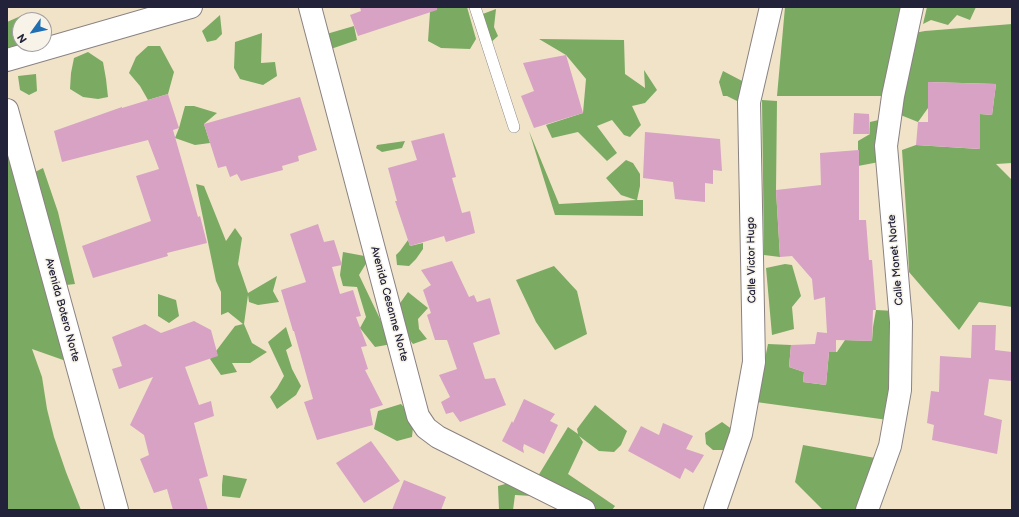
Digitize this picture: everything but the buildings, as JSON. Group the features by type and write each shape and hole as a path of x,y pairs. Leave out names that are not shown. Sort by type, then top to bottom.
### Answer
{"street":[{"path":"7,60 191,7"},
{"name":"Avenida Cesanne Norte","path":"310,7 418,416 426,428 438,437 584,510"},
{"name":"Calle Monet Norte","path":"867,510 890,446 900,390 901,322 886,146 893,96 912,7"},
{"name":"Calle Victor Hugo","path":"715,510 741,434 754,362 749,102 767,8"},
{"name":"Avenida Botero Norte","path":"7,110 117,510"}],"lane":[{"path":"475,7 514,127"}],"green space":[{"path":"429,7 467,7 476,39 470,49 441,48 428,41"},
{"path":"785,7 908,7 890,96 777,96"},
{"path":"927,7 976,7 970,20 957,15 948,25 931,20 923,24"},
{"path":"496,9 494,27 498,36 488,45 480,15"},
{"path":"220,15 222,34 216,40 207,42 202,31"},
{"path":"12,20 12,47 7,48 7,22"},
{"path":"1012,24 1012,163 996,164 1012,180 1012,307 979,302 959,330 909,272 902,150 916,145 979,149 980,114 992,115 996,84 928,82 928,108 918,122 893,112 914,33"},
{"path":"354,26 357,40 325,51 323,35"},
{"path":"262,33 261,63 275,62 277,76 263,85 240,79 234,68 235,42"},
{"path":"539,39 624,40 625,74 645,88 644,70 657,90 645,103 632,106 641,125 630,137 624,135 612,120 597,126 617,153 607,161 578,132 552,138 546,125 583,113 586,79 566,55"},
{"path":"148,46 160,46 174,72 168,94 148,100 140,86 129,73 136,57"},
{"path":"88,52 103,62 108,97 98,99 83,97 70,89 74,58"},
{"path":"723,71 746,83 744,96 737,101 727,96 723,96 719,82"},
{"path":"36,74 37,91 29,95 20,90 18,76"},
{"path":"762,100 777,101 776,190 780,257 764,255"},
{"path":"185,106 194,106 217,113 204,124 210,143 195,145 175,138"},
{"path":"883,119 879,162 858,166 858,141 870,134 870,122"},
{"path":"529,131 559,204 636,200 621,195 606,178 626,160 633,163 640,174 640,186 637,200 643,200 643,216 555,215"},
{"path":"405,141 402,148 382,152 376,148 377,145"},
{"path":"7,149 66,361 32,349 42,377 47,409 54,437 81,510 7,510"},
{"path":"43,168 58,212 75,284 66,285 35,172"},
{"path":"196,184 204,186 226,241 235,228 242,238 238,264 248,293 277,276 273,291 279,302 258,305 249,302 248,295 244,324 252,343 267,352 250,363 232,363 237,372 221,375 210,359 235,326 243,324 228,312 221,315 221,292 216,281"},
{"path":"408,240 410,246 423,243 423,249 409,266 397,265 396,255"},
{"path":"343,252 370,257 359,275 392,344 375,347 360,328 366,317 357,287 343,286 340,275"},
{"path":"785,264 792,265 801,296 792,307 794,329 772,335 766,268"},
{"path":"554,266 577,291 587,334 555,350 536,322 516,280"},
{"path":"408,292 428,308 418,319 419,329 427,339 413,344 405,334 398,306"},
{"path":"158,294 176,300 179,316 169,323 158,316"},
{"path":"876,310 895,311 888,420 756,402 768,344 791,345 789,367 804,372 803,382 826,385 829,352 837,352 845,340 872,341"},
{"path":"286,327 292,346 286,350 292,369 301,386 296,395 277,409 270,397 284,376 268,342"},
{"path":"401,404 414,418 412,437 397,441 374,429 378,411"},
{"path":"595,405 627,431 621,445 614,452 599,451 579,436 583,442 568,474 615,506 612,510 594,510 538,476 568,427 578,434 577,429"},
{"path":"722,422 733,430 726,450 713,450 706,444 705,433"},
{"path":"803,445 881,459 863,510 823,510 795,482"},
{"path":"223,475 247,479 240,498 222,496"},
{"path":"516,481 532,496 515,495 513,510 499,510 498,486"}]}
